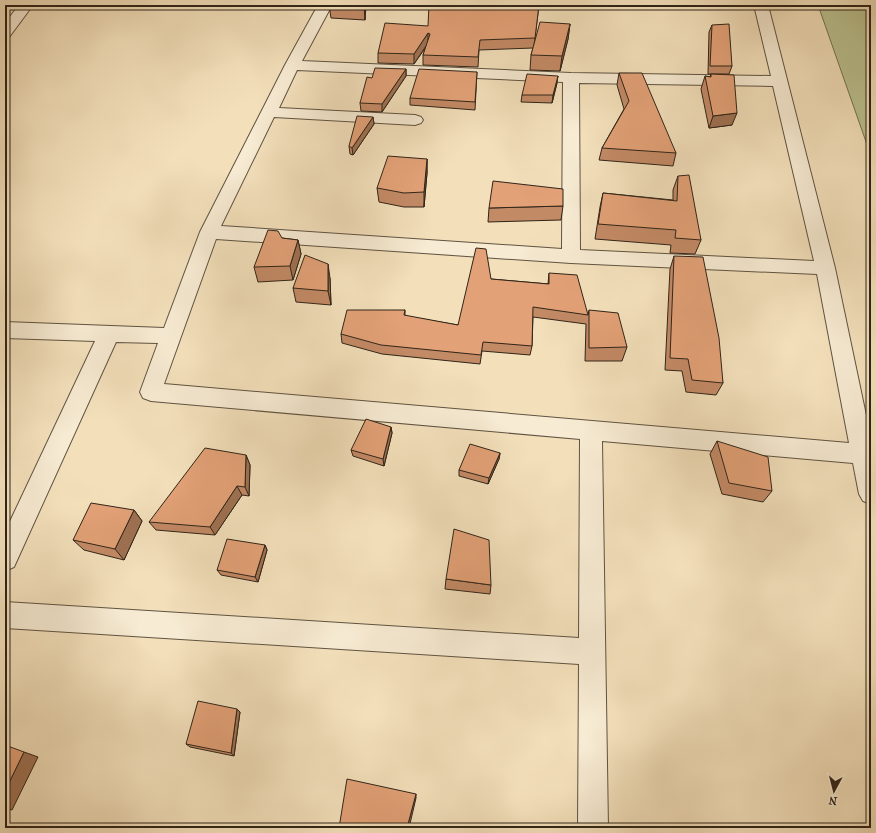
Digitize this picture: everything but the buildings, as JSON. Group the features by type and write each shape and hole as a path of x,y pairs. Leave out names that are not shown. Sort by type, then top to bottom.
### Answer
{"street":[{"path":"5,33 26,5"},
{"path":"325,5 292,65 209,232 151,392 862,454"},
{"path":"761,5 825,268 871,494"},
{"path":"292,65 571,78 779,81"},
{"path":"571,78 571,256"},
{"path":"269,112 415,120"},
{"path":"209,232 571,256 825,268"},
{"path":"5,330 171,336"},
{"path":"5,560 109,334"},
{"path":"591,430 593,828"},
{"path":"5,615 592,652"}],"green space":[{"path":"818,5 871,5 871,156"}]}
